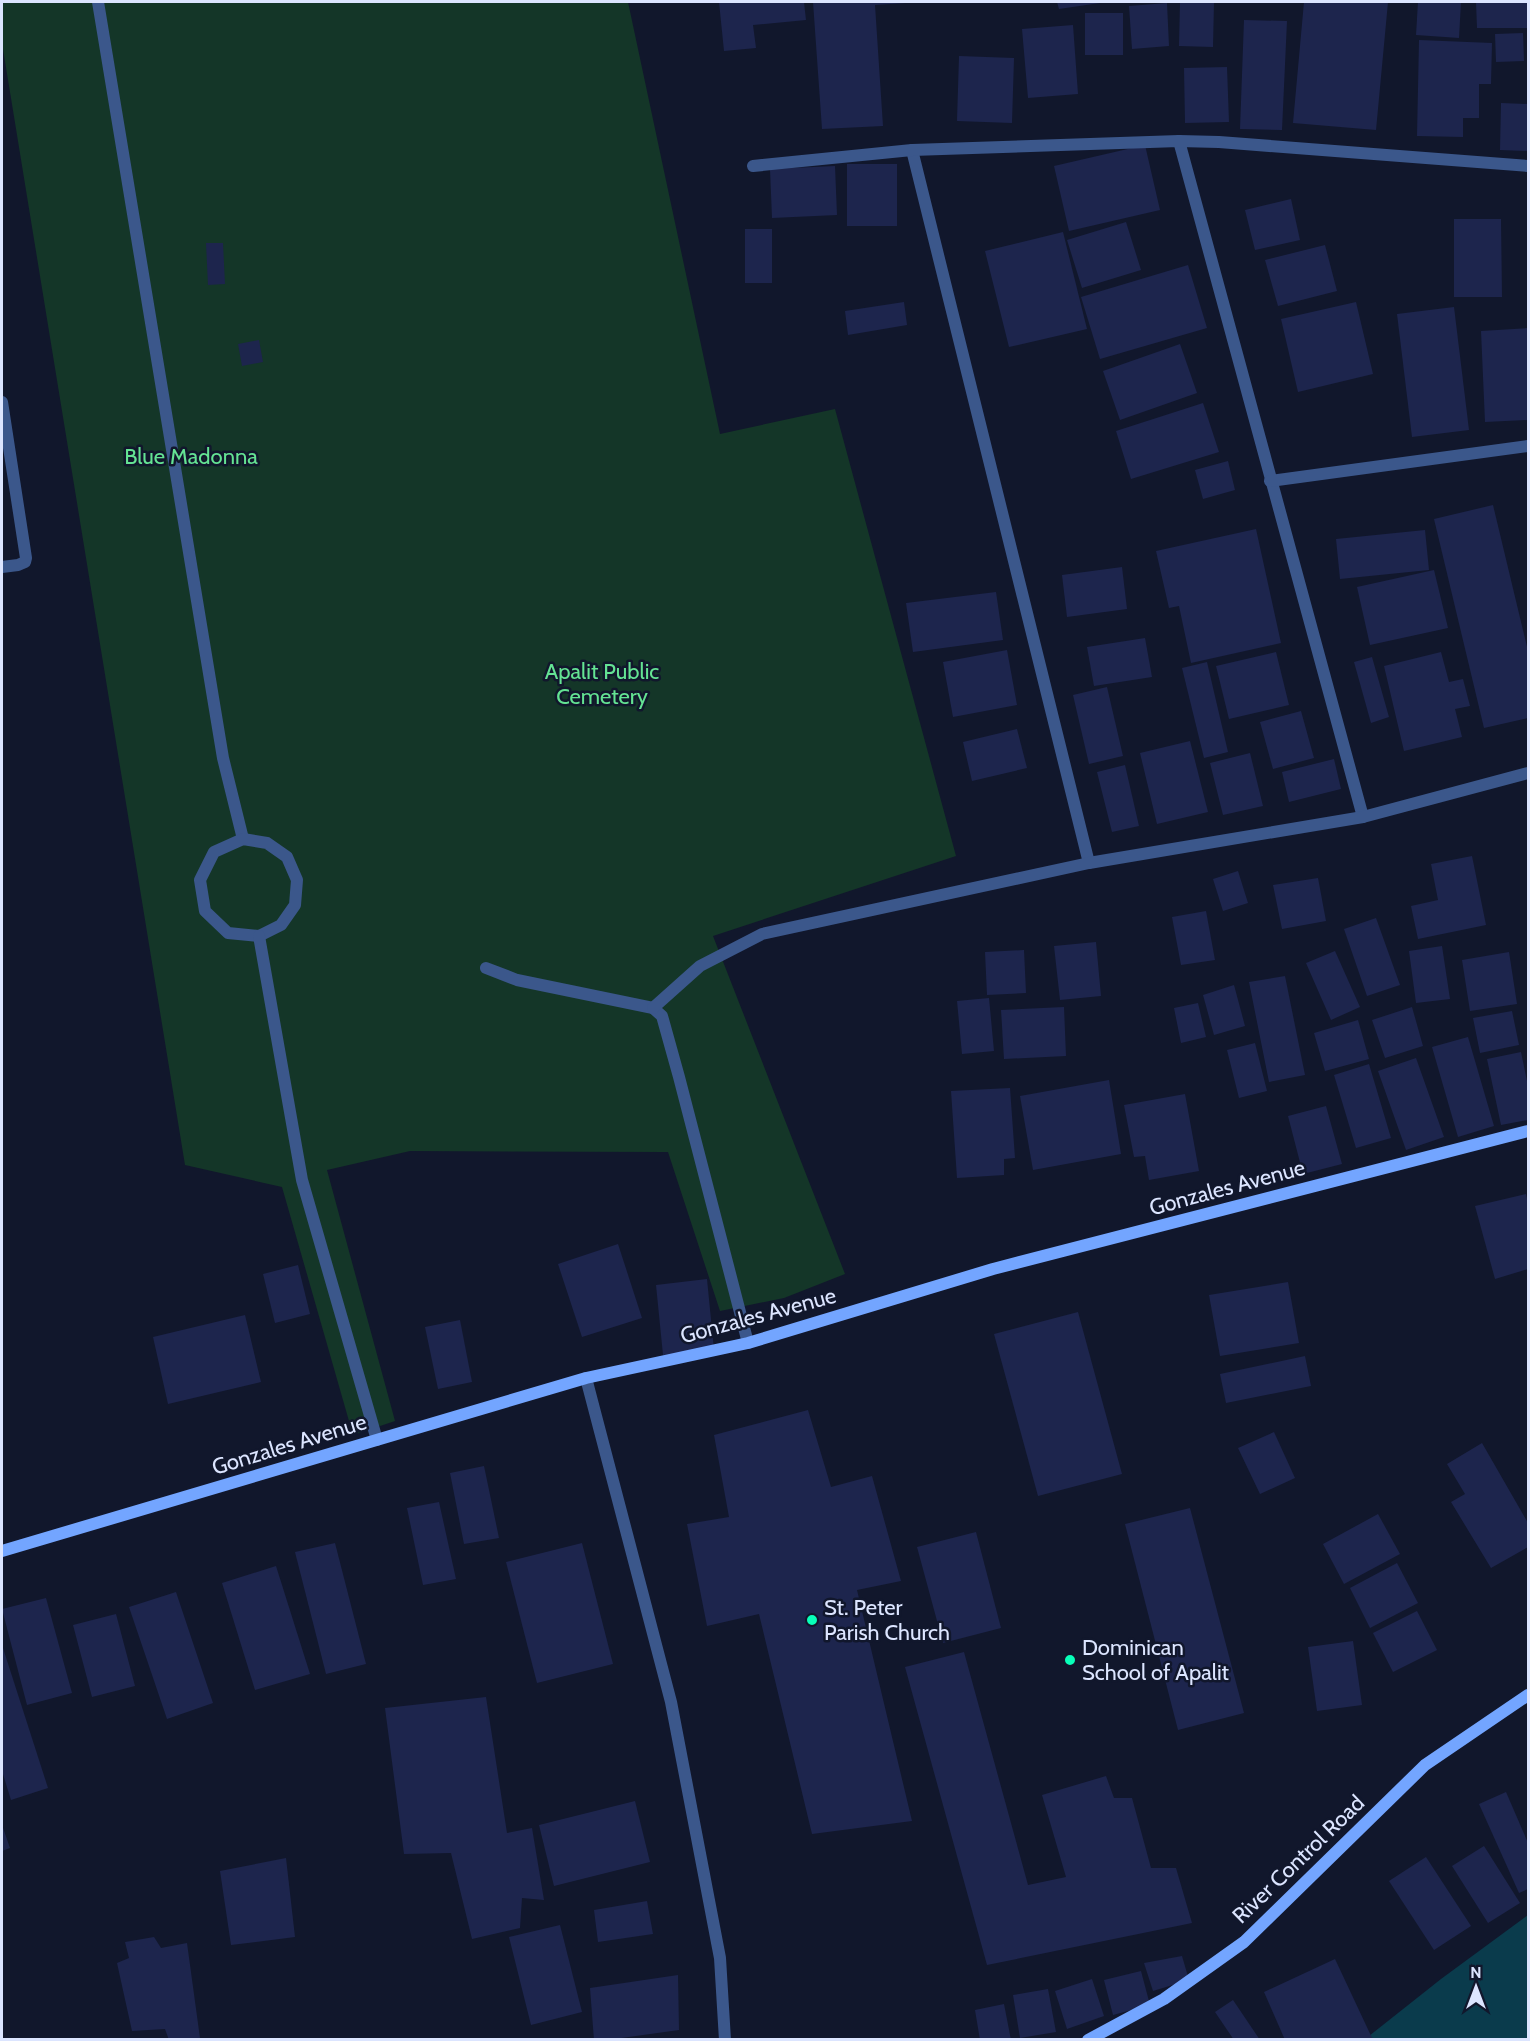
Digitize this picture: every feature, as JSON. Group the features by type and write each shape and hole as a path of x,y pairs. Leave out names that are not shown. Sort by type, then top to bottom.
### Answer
{"main road":[{"name":"Gonzales Avenue","path":"2,1551 586,1378 748,1343 993,1269 1528,1131"},
{"name":"River Control Road","path":"1088,2040 1164,1999 1244,1942 1425,1766 1528,1695"}],"street":[{"path":"98,2 223,758 243,839"},
{"path":"1179,141 1363,817"},
{"path":"753,166 912,150 1179,141 1219,142 1528,166"},
{"path":"912,150 1089,863"},
{"path":"2,402 26,558 25,562 20,564 2,567"},
{"path":"1270,481 1528,446"},
{"path":"653,1008 700,966 762,934 1089,863 1363,817 1528,773"},
{"path":"243,839 267,843 287,857 297,880 295,905 281,925 259,936 228,933 205,911 200,880 214,852 243,839"},
{"path":"259,936 302,1180 377,1440"},
{"path":"486,968 518,980 653,1008 662,1016 748,1343"},
{"path":"586,1378 671,1702 720,1958 725,2040"}],"green space":[{"name":"Apalit Public Cemetery","path":"2,2 628,2 720,434 835,409 956,856 713,936 845,1274 784,1298 720,1311 668,1152 410,1151 327,1170 395,1421 353,1435 282,1187 185,1165 2,43"}],"water":[{"path":"1528,1915 1528,2039 1364,2040 1441,1979"}],"building":[{"path":"719,2 804,2 806,20 753,25 756,48 724,51"},
{"path":"813,2 906,2 875,5 883,126 822,129"},
{"path":"1057,2 1100,2 1100,3 1059,9"},
{"path":"1180,2 1214,2 1213,47 1179,46"},
{"path":"1304,2 1388,2 1376,130 1293,123"},
{"path":"1418,2 1461,2 1459,38 1416,35"},
{"path":"1476,2 1528,2 1528,28 1477,28"},
{"path":"1167,3 1169,46 1132,49 1129,6"},
{"path":"1085,13 1123,13 1123,55 1085,55"},
{"path":"1244,20 1287,21 1282,130 1240,129"},
{"path":"1073,25 1078,94 1028,98 1022,29"},
{"path":"1523,33 1524,61 1496,62 1495,34"},
{"path":"1419,40 1492,43 1491,84 1479,84 1479,118 1463,118 1463,137 1417,136"},
{"path":"959,56 1014,58 1012,123 957,121"},
{"path":"1227,67 1229,122 1185,123 1184,68"},
{"path":"1501,103 1528,104 1528,151 1500,150"},
{"path":"1145,145 1160,210 1069,231 1054,166"},
{"path":"847,164 897,164 897,226 847,226"},
{"path":"835,166 837,215 772,218 770,169"},
{"path":"1291,199 1300,240 1255,250 1245,210"},
{"path":"1454,219 1501,219 1502,297 1454,297"},
{"path":"1126,222 1141,270 1082,288 1067,240"},
{"path":"745,229 772,229 772,283 745,283"},
{"path":"1063,232 1087,329 1009,347 985,251"},
{"path":"206,243 223,243 225,284 208,285"},
{"path":"1325,245 1337,291 1278,306 1265,260"},
{"path":"1188,265 1207,328 1100,359 1081,297"},
{"path":"904,302 907,325 848,335 845,311"},
{"path":"1356,302 1373,374 1298,392 1281,319"},
{"path":"1454,307 1469,430 1412,437 1397,314"},
{"path":"1528,328 1528,420 1485,422 1481,331"},
{"path":"259,340 263,362 242,366 238,344"},
{"path":"1180,344 1197,393 1120,420 1103,371"},
{"path":"1203,403 1219,452 1131,479 1116,431"},
{"path":"1228,461 1235,490 1203,499 1195,470"},
{"path":"1493,505 1528,651 1528,718 1484,728 1434,519"},
{"path":"1256,529 1281,643 1191,663 1179,606 1169,608 1156,551"},
{"path":"1425,530 1429,570 1340,579 1336,539"},
{"path":"1122,567 1127,609 1067,617 1062,575"},
{"path":"1434,570 1448,628 1370,645 1357,587"},
{"path":"996,592 1003,640 913,652 906,603"},
{"path":"1145,638 1152,677 1094,686 1087,647"},
{"path":"1007,650 1017,705 953,717 943,662"},
{"path":"1276,652 1289,705 1229,719 1216,666"},
{"path":"1441,652 1449,682 1463,679 1470,706 1455,709 1462,737 1404,751 1384,666"},
{"path":"1372,657 1389,717 1371,723 1354,662"},
{"path":"1207,662 1228,752 1204,758 1182,668"},
{"path":"1107,687 1123,756 1089,764 1073,695"},
{"path":"1301,711 1314,758 1273,769 1260,722"},
{"path":"1017,729 1027,768 972,781 963,742"},
{"path":"1190,741 1208,812 1157,824 1140,753"},
{"path":"1250,753 1263,806 1223,815 1210,763"},
{"path":"1334,759 1341,789 1289,802 1282,772"},
{"path":"1125,765 1139,826 1112,832 1097,772"},
{"path":"1472,856 1486,925 1418,939 1411,906 1438,900 1431,864"},
{"path":"1238,871 1248,903 1223,911 1213,879"},
{"path":"1318,878 1326,921 1282,929 1273,885"},
{"path":"1206,911 1215,960 1181,965 1172,917"},
{"path":"1376,918 1400,985 1367,996 1344,929"},
{"path":"1096,942 1101,996 1060,1000 1054,946"},
{"path":"1442,946 1450,999 1416,1003 1409,951"},
{"path":"1024,950 1026,993 987,995 985,952"},
{"path":"1335,951 1360,1007 1331,1020 1306,963"},
{"path":"1509,952 1517,1004 1470,1011 1462,960"},
{"path":"1285,976 1305,1075 1269,1082 1249,982"},
{"path":"1234,985 1245,1026 1214,1035 1203,995"},
{"path":"989,998 994,1051 962,1054 957,1001"},
{"path":"1198,1003 1206,1037 1181,1043 1174,1008"},
{"path":"1064,1007 1066,1056 1004,1059 1001,1010"},
{"path":"1412,1007 1423,1046 1385,1058 1372,1020"},
{"path":"1512,1011 1519,1045 1480,1053 1473,1018"},
{"path":"1358,1020 1369,1059 1325,1071 1314,1033"},
{"path":"1468,1037 1494,1126 1458,1137 1432,1047"},
{"path":"1255,1043 1267,1091 1239,1098 1227,1050"},
{"path":"1521,1052 1528,1086 1528,1120 1501,1125 1487,1059"},
{"path":"1416,1058 1444,1137 1406,1150 1378,1071"},
{"path":"1369,1064 1391,1138 1356,1148 1334,1075"},
{"path":"1109,1080 1121,1154 1033,1170 1020,1096"},
{"path":"1010,1088 1015,1158 1004,1159 1004,1175 957,1178 951,1091"},
{"path":"1185,1094 1199,1171 1149,1180 1145,1156 1134,1157 1124,1105"},
{"path":"1326,1106 1342,1164 1303,1174 1288,1116"},
{"path":"1526,1194 1528,1269 1495,1279 1475,1206"},
{"path":"618,1244 642,1318 582,1337 558,1264"},
{"path":"298,1265 310,1314 275,1323 263,1274"},
{"path":"707,1279 714,1350 663,1355 656,1285"},
{"path":"1288,1282 1299,1343 1220,1356 1209,1295"},
{"path":"1078,1312 1122,1474 1038,1496 994,1334"},
{"path":"245,1315 261,1382 168,1404 153,1337"},
{"path":"460,1320 472,1382 438,1389 425,1327"},
{"path":"1305,1356 1311,1386 1226,1403 1220,1374"},
{"name":"St. Peter Parish Church","path":"808,1410 831,1487 872,1476 901,1581 857,1590 912,1821 812,1834 759,1614 707,1626 687,1524 729,1517 714,1435"},
{"path":"1274,1432 1295,1478 1260,1494 1238,1448"},
{"path":"1482,1443 1528,1523 1528,1547 1491,1568 1451,1502 1465,1494 1447,1464"},
{"path":"484,1466 499,1538 464,1544 450,1473"},
{"path":"439,1502 456,1579 423,1585 407,1508"},
{"path":"1190,1508 1244,1713 1178,1730 1125,1524"},
{"path":"1378,1514 1400,1554 1344,1584 1323,1544"},
{"path":"976,1532 1001,1628 943,1643 917,1547"},
{"path":"335,1543 366,1664 326,1674 295,1552"},
{"path":"582,1543 613,1664 537,1683 506,1562"},
{"path":"1397,1563 1418,1603 1370,1628 1350,1588"},
{"path":"276,1566 310,1674 255,1690 222,1583"},
{"path":"176,1592 213,1703 167,1719 129,1607"},
{"path":"46,1598 72,1693 27,1705 2,1609"},
{"path":"1417,1611 1437,1650 1393,1672 1373,1633"},
{"path":"116,1614 135,1686 92,1697 73,1625"},
{"path":"1353,1641 1362,1705 1317,1711 1308,1647"},
{"path":"2,1645 48,1788 11,1800 2,1771"},
{"path":"964,1652 1028,1885 1066,1877 1042,1795 1106,1776 1114,1798 1132,1798 1151,1868 1176,1868 1192,1923 987,1965 905,1667"},
{"path":"486,1697 507,1833 532,1828 544,1900 522,1898 520,1928 472,1939 451,1853 404,1854 385,1708"},
{"path":"1506,1792 1528,1843 1528,1889 1519,1893 1479,1804"},
{"path":"635,1801 650,1862 554,1886 539,1825"},
{"path":"2,1825 10,1848 2,1851"},
{"path":"1484,1846 1520,1903 1488,1923 1452,1866"},
{"path":"1426,1857 1471,1926 1434,1950 1389,1881"},
{"path":"286,1858 295,1937 231,1945 220,1871"},
{"path":"647,1901 653,1934 598,1942 594,1910"},
{"path":"560,1925 582,2012 531,2025 509,1937"},
{"path":"154,1937 161,1948 187,1943 200,2038 169,2040 165,2029 132,2031 117,1963 129,1958 125,1942"},
{"path":"1182,1956 1189,1980 1153,1991 1144,1963"},
{"path":"1335,1959 1373,2040 1285,2040 1264,1992"},
{"path":"1141,1971 1150,2005 1113,2015 1104,1980"},
{"path":"678,1975 679,2030 594,2040 590,1988"},
{"path":"1092,1979 1104,2016 1067,2029 1055,1991"},
{"path":"1048,1989 1056,2032 1020,2038 1013,1995"},
{"path":"1233,2000 1260,2040 1234,2040 1215,2012"},
{"path":"1004,2004 1011,2040 980,2040 975,2010"}],"place":[{"name":"St. Peter Parish Church","path":"812,1620"},
{"name":"Dominican School of Apalit","path":"1070,1660"}],"park label":[{"name":"Blue Madonna","path":"191,456"}]}
